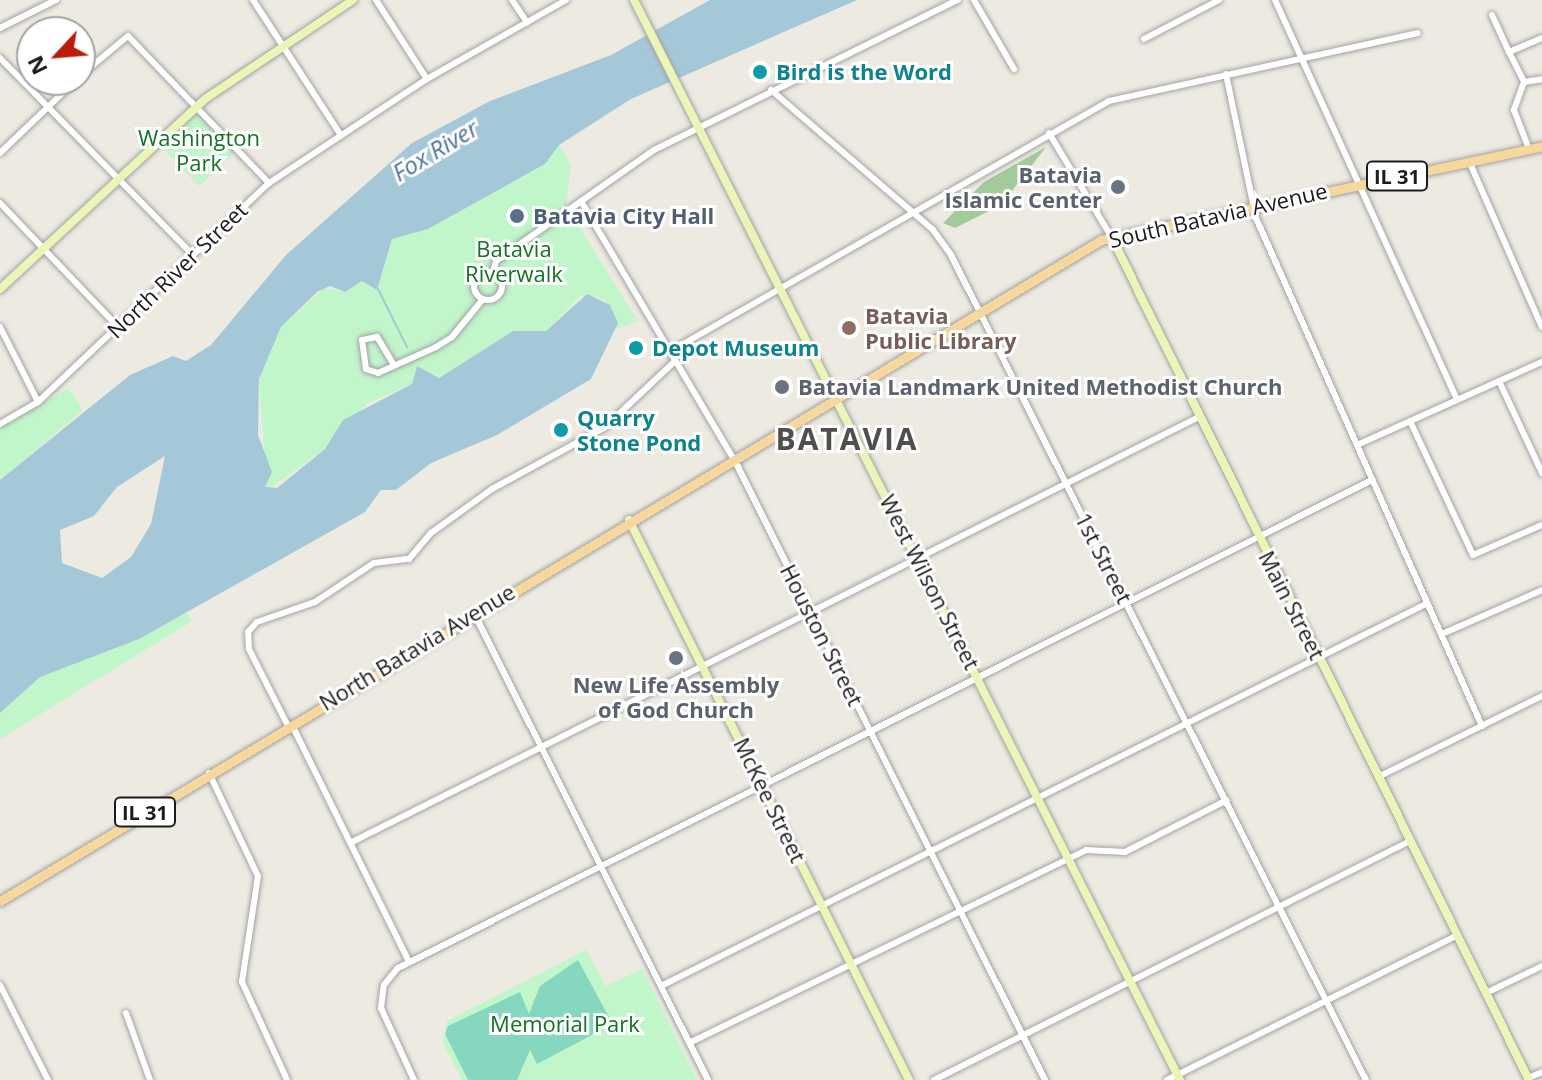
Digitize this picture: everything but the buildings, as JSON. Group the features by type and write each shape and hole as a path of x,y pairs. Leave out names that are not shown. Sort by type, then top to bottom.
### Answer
{"main road":[{"path":"0,289 45,251 197,107 353,0"},
{"name":"West Wilson Street","path":"634,0 1179,1077"},
{"name":"South Batavia Avenue","path":"835,394 1111,236 1542,146"},
{"name":"Main Street","path":"1111,236 1528,1079"},
{"name":"North Batavia Avenue","path":"0,901 835,394"},
{"name":"McKee Street","path":"629,520 909,1080"}],"street":[{"path":"0,28 56,0"},
{"path":"253,0 340,134"},
{"path":"376,0 427,79"},
{"path":"512,0 527,22"},
{"path":"394,365 377,337 362,340 370,375 394,365 452,337 483,299 501,292 493,273 496,261 581,201 698,126 958,0"},
{"path":"974,0 1014,69"},
{"path":"1144,39 1219,0"},
{"path":"1275,0 1305,57 1457,400"},
{"name":"North River Street","path":"0,424 38,402 269,183 427,79 563,2"},
{"path":"1492,15 1524,82 1514,110 1529,149"},
{"path":"669,352 1109,101 1418,33"},
{"path":"96,63 128,36 269,183"},
{"path":"1509,52 1542,38"},
{"path":"0,58 51,106 193,255"},
{"path":"1226,74 1252,205 1482,726"},
{"path":"1524,82 1542,79"},
{"name":"1st Street","path":"771,90 943,242 1281,906 1366,1080"},
{"path":"0,153 61,96"},
{"name":"Main Street","path":"1049,133 1111,236"},
{"path":"1469,161 1542,327"},
{"name":"Houston Street","path":"581,201 731,456 1045,1080"},
{"path":"0,203 118,327"},
{"path":"483,299 474,282 493,273"},
{"path":"0,327 38,402"},
{"path":"409,962 246,639 271,614 315,602 374,563 409,559 431,533 492,489 604,428 675,361"},
{"path":"1357,445 1542,362"},
{"path":"1499,381 1542,473"},
{"path":"350,843 1199,417"},
{"path":"1410,421 1473,555 1542,525"},
{"path":"414,1080 381,1008 387,978 409,962 1372,480"},
{"path":"1442,634 1542,590"},
{"path":"661,986 1428,603"},
{"path":"474,613 708,1080"},
{"path":"1378,777 1542,696"},
{"path":"209,773 258,876 242,982 287,1080"},
{"path":"689,1043 1069,858 1095,848 1125,852 1227,800"},
{"path":"934,1080 1410,841"},
{"path":"1167,1080 1179,1077 1456,936"},
{"path":"1486,993 1542,966"},
{"path":"0,985 48,1080"},
{"path":"126,1013 150,1080"},
{"path":"1528,1079 1542,1072"}],"green space":[{"name":"Washington Park","path":"198,113 235,152 199,186 162,147"},
{"name":"Batavia Riverwalk","path":"559,145 571,165 566,206 638,321 617,329 604,299 581,295 546,331 513,331 438,378 416,367 412,384 368,403 325,449 267,490 259,379 281,327 324,288 345,292 362,281 377,290 392,239 428,229 538,168"},
{"path":"1046,147 1001,205 955,228 943,223 984,182"},
{"path":"69,388 83,410 0,480 0,428"},
{"path":"187,613 192,621 0,739 0,713 40,677"},
{"name":"Memorial Park","path":"586,950 606,986 642,969 697,1080 462,1080 443,1043 447,1021"},
{"path":"578,960 610,1019 607,1027 537,1064 530,1050 517,1080 468,1080 445,1034 448,1026 520,992 529,1014 540,986"}],"water":[{"name":"Fox River","path":"710,0 857,0 631,99 559,145 545,164 428,229 392,239 377,290 362,281 345,292 330,286 317,292 281,327 259,379 258,435 272,472 265,487 277,488 325,449 343,420 412,384 417,366 439,378 513,331 546,331 587,294 610,305 618,323 591,379 497,435 431,463 396,490 381,490 365,512 139,639 40,677 0,713 0,480 130,375 173,356 186,361 211,345 286,255 412,143 490,101 611,55","holes":["165,456 151,524 131,557 102,578 62,563 60,530 94,516 117,487"]}],"waterway":[{"path":"378,289 407,347"}],"place":[{"name":"Bird is the Word","path":"760,72"},
{"name":"Batavia Islamic Center","path":"1118,187"},
{"name":"Batavia City Hall","path":"517,216"},
{"name":"Batavia Public Library","path":"849,328"},
{"name":"Depot Museum","path":"636,348"},
{"name":"Batavia Landmark United Methodist Church","path":"782,387"},
{"name":"Quarry Stone Pond","path":"561,430"},
{"name":"New Life Assembly of God Church","path":"676,658"}],"district":[{"name":"BATAVIA","path":"847,439"}]}
